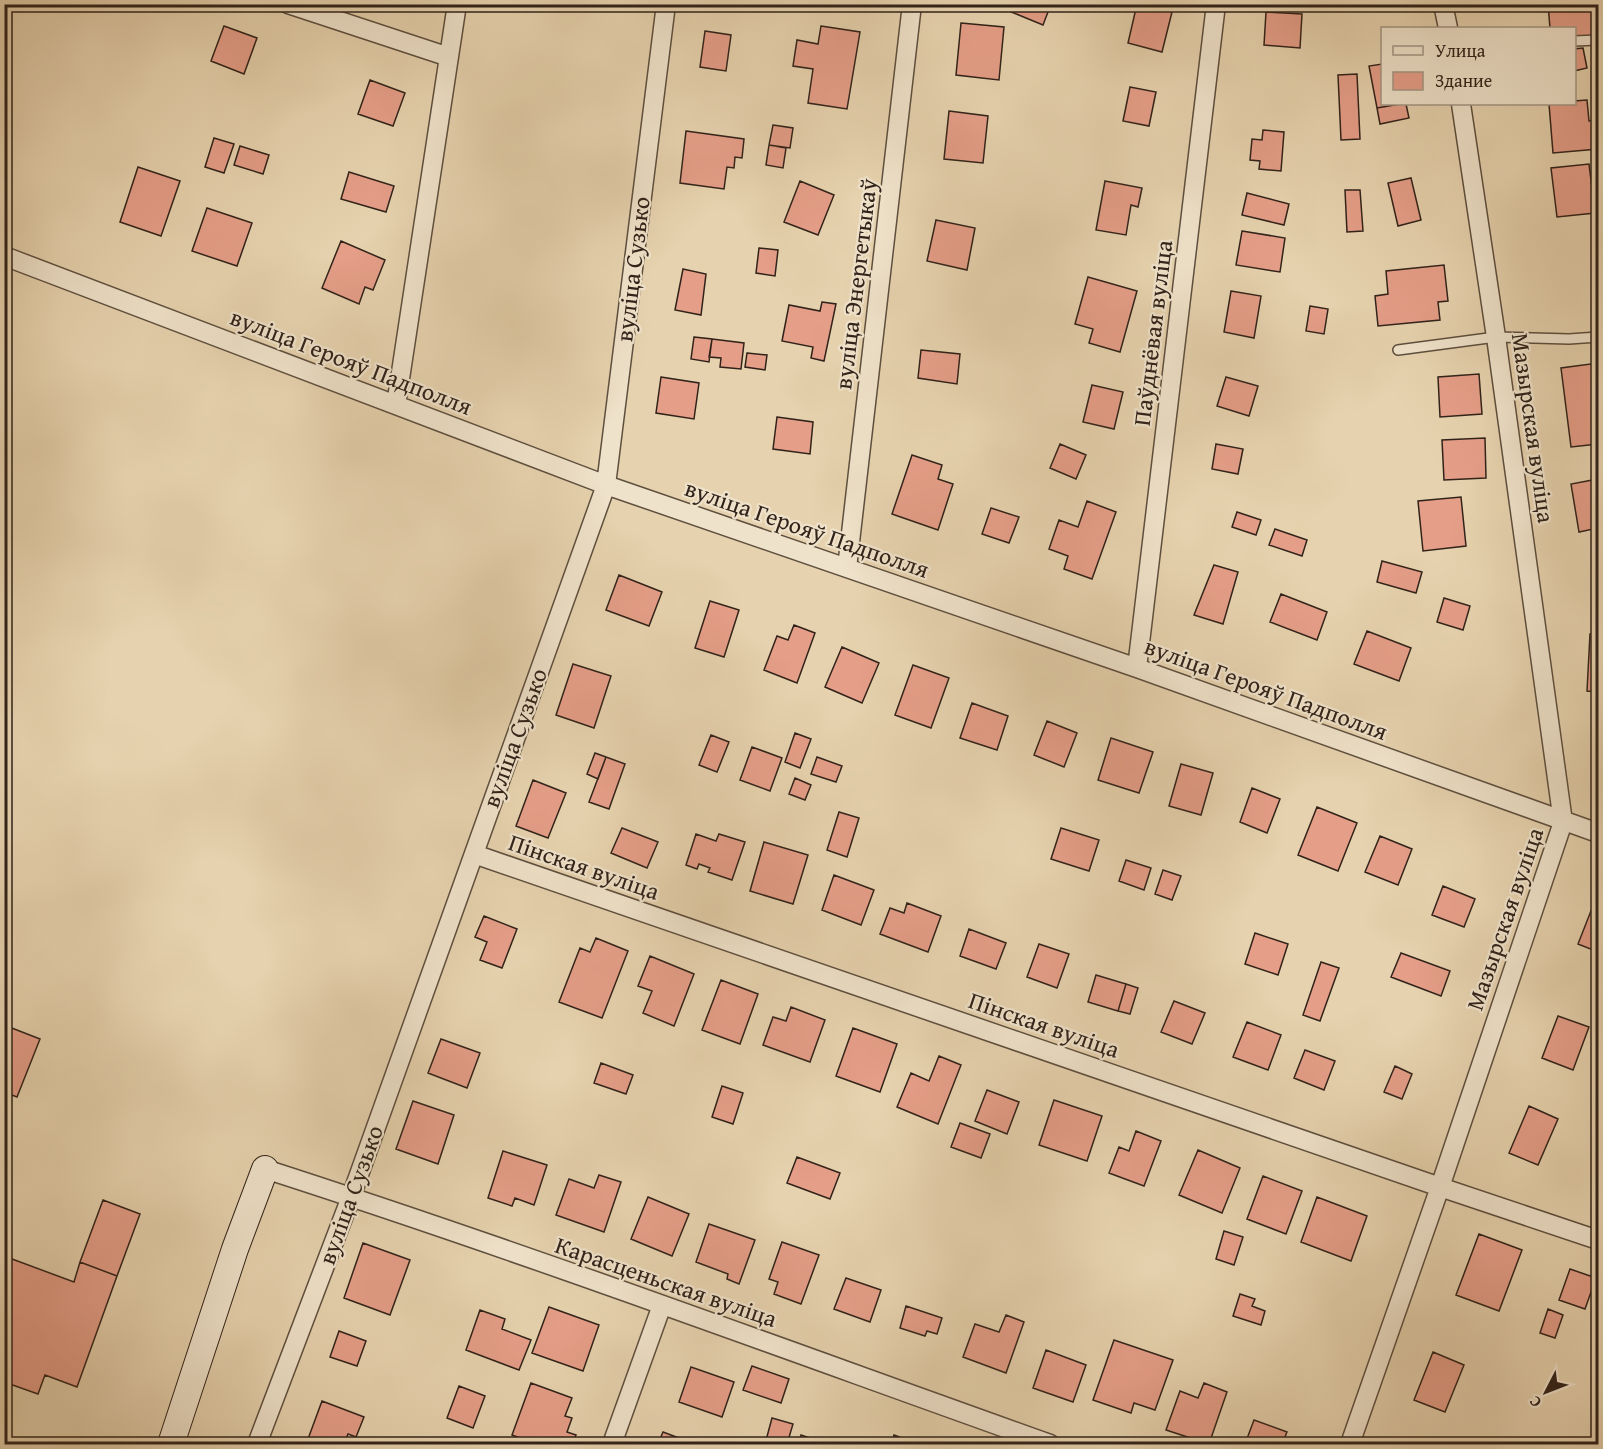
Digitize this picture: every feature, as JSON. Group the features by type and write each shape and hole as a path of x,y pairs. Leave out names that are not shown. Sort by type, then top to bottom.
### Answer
{"street":[{"path":"288,4 449,57"},
{"path":"396,405 457,4"},
{"name":"вуліца Сузько","path":"256,1444 351,1197 606,485 666,4"},
{"name":"вуліца Энергетыкаў","path":"847,568 912,4"},
{"name":"Паўднёвая вуліца","path":"1137,668 1216,4"},
{"path":"1443,4 1448,27"},
{"name":"Мазырская вуліца","path":"1350,1444 1440,1187 1563,822 1496,337 1461,105"},
{"name":"вуліца Герояў Падполля","path":"4,256 606,485 1137,668 1599,833"},
{"name":"Пінская вуліца","path":"474,854 1599,1240"},
{"path":"171,1444 234,1249 265,1168"},
{"name":"Карасценьская вуліца","path":"265,1168 662,1305 1050,1444"},
{"path":"612,1444 662,1305"}],"lane":[{"path":"1576,41 1599,40"},
{"path":"1398,350 1496,337 1569,339 1599,337"}],"building":[{"path":"1012,4 1051,4 1043,25 1009,11"},
{"path":"1137,4 1172,12 1162,52 1128,43"},
{"path":"1355,4 1377,4 1356,10"},
{"path":"1548,4 1596,4 1598,35 1576,37 1576,27 1550,27"},
{"path":"1266,12 1302,14 1300,48 1264,45"},
{"path":"961,23 1004,27 999,80 956,75"},
{"path":"224,26 257,38 244,74 211,61"},
{"path":"821,26 860,32 847,109 808,103 813,69 793,66 797,40 818,44"},
{"path":"705,31 731,35 726,71 700,67"},
{"path":"1583,48 1587,68 1576,71 1576,49"},
{"path":"1381,64 1381,105 1394,105 1377,108 1369,66"},
{"path":"1357,74 1360,139 1341,140 1338,75"},
{"path":"370,80 405,93 393,126 358,114"},
{"path":"1130,87 1156,92 1149,126 1123,121"},
{"path":"1587,100 1589,121 1598,120 1598,149 1553,153 1549,105 1576,105 1576,101"},
{"path":"1406,105 1409,118 1380,124 1377,108"},
{"path":"949,111 988,116 983,163 944,159"},
{"path":"773,125 793,128 790,148 769,145"},
{"path":"1263,130 1284,132 1281,171 1259,169 1260,161 1250,160 1252,139 1262,140"},
{"path":"686,131 744,139 742,158 735,157 734,168 727,167 724,189 680,183"},
{"path":"214,138 234,144 224,173 205,167"},
{"path":"769,145 786,148 783,168 766,165"},
{"path":"240,146 269,155 263,174 234,165"},
{"path":"1589,164 1595,213 1557,217 1551,168"},
{"path":"138,167 180,181 161,236 120,222"},
{"path":"349,172 394,186 386,212 341,199"},
{"path":"1411,178 1421,220 1398,226 1388,183"},
{"path":"800,181 834,195 818,235 784,222"},
{"path":"1105,181 1142,188 1138,207 1131,205 1126,235 1096,230"},
{"path":"1345,190 1360,190 1363,231 1347,232"},
{"path":"1247,193 1289,204 1284,225 1242,215"},
{"path":"207,208 252,223 237,266 192,251"},
{"path":"936,220 975,228 967,270 927,261"},
{"path":"1242,231 1285,238 1280,272 1236,265"},
{"path":"341,241 385,260 373,290 365,287 359,304 322,288"},
{"path":"759,248 778,250 775,276 756,273"},
{"path":"1444,265 1448,301 1438,302 1440,320 1378,326 1375,296 1388,294 1386,271"},
{"path":"683,269 706,274 701,315 675,310"},
{"path":"1088,277 1137,291 1120,352 1089,343 1093,329 1075,324"},
{"path":"1231,291 1261,296 1254,338 1224,332"},
{"path":"822,302 836,304 824,361 811,358 813,347 782,341 789,305 820,311"},
{"path":"1310,306 1328,309 1324,334 1306,331"},
{"path":"694,337 712,339 709,362 691,359"},
{"path":"712,339 744,343 741,369 720,367 721,358 709,357"},
{"path":"921,350 960,354 957,384 918,378"},
{"path":"747,353 767,355 765,370 745,367"},
{"path":"1598,363 1598,444 1571,447 1561,368"},
{"path":"1479,374 1482,414 1440,417 1438,377"},
{"path":"661,377 699,383 694,419 656,413"},
{"path":"1226,377 1258,386 1249,416 1217,406"},
{"path":"1092,385 1123,392 1114,429 1083,422"},
{"path":"777,417 813,422 810,454 773,449"},
{"path":"1485,438 1486,478 1444,480 1442,440"},
{"path":"1060,444 1086,455 1076,479 1050,468"},
{"path":"1216,444 1243,449 1238,474 1212,469"},
{"path":"912,455 942,465 938,479 953,484 938,530 892,514"},
{"path":"1598,479 1598,528 1579,532 1571,484"},
{"path":"1461,497 1466,546 1423,551 1418,501"},
{"path":"1087,501 1116,512 1092,579 1064,569 1068,556 1049,549 1059,520 1078,527"},
{"path":"991,508 1019,517 1009,543 982,534"},
{"path":"1237,512 1261,520 1256,535 1232,527"},
{"path":"1275,529 1307,540 1302,556 1269,545"},
{"path":"1382,561 1422,572 1416,593 1377,582"},
{"path":"1214,565 1238,572 1223,624 1194,615"},
{"path":"619,575 662,592 649,626 606,610"},
{"path":"1281,594 1327,612 1317,640 1270,622"},
{"path":"1444,598 1470,606 1463,630 1437,622"},
{"path":"710,601 739,610 724,657 695,648"},
{"path":"794,625 815,633 797,683 764,670 777,636 788,640"},
{"path":"1367,631 1411,648 1399,681 1354,664"},
{"path":"1590,634 1598,634 1598,692 1587,691"},
{"path":"842,647 879,663 862,703 825,687"},
{"path":"573,664 611,676 594,728 556,715"},
{"path":"913,665 949,678 931,728 895,715"},
{"path":"972,703 1008,716 997,750 960,738"},
{"path":"1047,721 1077,733 1064,767 1034,755"},
{"path":"795,733 811,739 800,768 785,762"},
{"path":"711,735 729,742 717,772 699,765"},
{"path":"1111,738 1153,752 1139,793 1098,780"},
{"path":"752,747 782,758 770,791 740,780"},
{"path":"595,753 606,757 598,779 587,774"},
{"path":"606,757 625,764 609,809 589,802"},
{"path":"817,757 842,766 836,782 811,774"},
{"path":"1181,764 1213,773 1201,815 1169,806"},
{"path":"795,778 811,785 805,800 789,794"},
{"path":"533,780 566,793 548,838 516,826"},
{"path":"1252,788 1280,799 1267,833 1240,822"},
{"path":"1317,807 1357,823 1338,871 1298,855"},
{"path":"839,812 859,818 847,857 827,850"},
{"path":"622,828 658,842 647,868 611,853"},
{"path":"1061,828 1099,840 1089,871 1051,859"},
{"path":"696,834 716,841 719,834 745,842 732,880 708,872 710,868 699,864 697,869 686,865"},
{"path":"1380,836 1412,849 1398,885 1365,872"},
{"path":"764,842 808,855 793,904 750,891"},
{"path":"1126,860 1151,868 1144,890 1119,881"},
{"path":"1163,870 1181,876 1172,900 1155,894"},
{"path":"834,875 874,890 861,925 822,910"},
{"path":"1443,886 1475,899 1464,927 1432,915"},
{"path":"1598,893 1598,952 1578,944"},
{"path":"907,903 941,916 928,952 880,934 890,908 904,913"},
{"path":"484,916 517,929 502,968 480,960 487,942 475,937"},
{"path":"969,929 1006,943 996,969 960,956"},
{"path":"1255,933 1288,944 1278,975 1245,964"},
{"path":"596,938 628,951 602,1018 559,1002 580,948 590,952"},
{"path":"1039,944 1069,954 1057,988 1027,977"},
{"path":"1401,953 1450,971 1441,996 1391,977"},
{"path":"650,956 694,974 674,1026 643,1013 652,991 638,986"},
{"path":"1321,962 1339,968 1320,1021 1303,1015"},
{"path":"1096,975 1126,984 1118,1011 1088,1002"},
{"path":"721,980 758,994 740,1044 702,1030"},
{"path":"1126,984 1138,988 1130,1014 1118,1011"},
{"path":"1174,1001 1205,1013 1192,1044 1161,1032"},
{"path":"791,1007 825,1020 810,1062 763,1045 773,1017 786,1021"},
{"path":"1558,1016 1589,1027 1573,1070 1542,1058"},
{"path":"1247,1022 1281,1035 1268,1070 1233,1057"},
{"path":"4,1025 40,1039 17,1097 4,1092"},
{"path":"853,1028 897,1044 880,1092 836,1076"},
{"path":"441,1039 480,1053 467,1088 428,1073"},
{"path":"1305,1050 1335,1061 1324,1090 1294,1078"},
{"path":"939,1056 961,1065 938,1124 897,1107 911,1073 929,1081"},
{"path":"601,1063 633,1075 626,1094 594,1083"},
{"path":"1395,1066 1412,1074 1402,1099 1384,1092"},
{"path":"722,1086 743,1093 733,1124 712,1117"},
{"path":"987,1090 1019,1102 1007,1134 975,1121"},
{"path":"1054,1100 1102,1116 1087,1161 1039,1145"},
{"path":"413,1101 454,1115 438,1164 396,1149"},
{"path":"1529,1106 1558,1119 1538,1165 1509,1153"},
{"path":"960,1123 990,1134 981,1158 951,1147"},
{"path":"1136,1131 1161,1141 1144,1186 1109,1173 1119,1147 1129,1151"},
{"path":"1198,1150 1240,1168 1222,1213 1179,1195"},
{"path":"503,1151 547,1165 534,1205 515,1198 512,1206 488,1198"},
{"path":"797,1157 840,1173 830,1199 787,1183"},
{"path":"599,1175 621,1182 604,1232 556,1215 569,1179 594,1188"},
{"path":"1263,1176 1302,1191 1286,1234 1247,1219"},
{"path":"648,1197 689,1214 672,1256 631,1239"},
{"path":"1317,1197 1367,1216 1351,1261 1301,1242"},
{"path":"103,1200 140,1214 117,1276 80,1262"},
{"path":"709,1224 755,1240 739,1284 727,1279 728,1274 696,1262"},
{"path":"1224,1231 1243,1237 1234,1265 1216,1259"},
{"path":"1479,1234 1522,1250 1499,1311 1456,1295"},
{"path":"782,1242 819,1255 801,1304 774,1294 778,1282 769,1279"},
{"path":"363,1243 410,1260 390,1315 344,1298"},
{"path":"4,1256 74,1282 80,1262 117,1276 77,1387 45,1375 38,1394 4,1382"},
{"path":"1570,1269 1596,1278 1585,1309 1559,1300"},
{"path":"846,1278 881,1290 870,1322 834,1309"},
{"path":"1240,1294 1255,1299 1252,1306 1265,1311 1261,1325 1233,1316"},
{"path":"906,1306 942,1318 937,1334 927,1331 925,1336 900,1328"},
{"path":"549,1307 599,1325 583,1371 532,1353"},
{"path":"1548,1309 1563,1315 1555,1338 1540,1333"},
{"path":"480,1310 505,1319 502,1329 531,1340 519,1370 466,1350"},
{"path":"1006,1315 1024,1322 1006,1373 963,1357 975,1324 999,1332"},
{"path":"339,1331 366,1341 357,1366 330,1357"},
{"path":"1114,1340 1173,1360 1155,1410 1134,1403 1131,1413 1093,1400"},
{"path":"1046,1350 1086,1365 1073,1402 1033,1388"},
{"path":"1433,1352 1464,1365 1445,1412 1414,1400"},
{"path":"752,1366 789,1379 781,1403 743,1390"},
{"path":"691,1367 734,1382 722,1417 679,1402"},
{"path":"531,1383 572,1398 565,1416 572,1418 567,1432 576,1435 572,1444 536,1444 512,1435"},
{"path":"1204,1383 1227,1392 1209,1444 1166,1430 1180,1391 1198,1398"},
{"path":"459,1386 485,1396 473,1428 447,1418"},
{"path":"322,1401 364,1417 356,1437 348,1434 344,1444 323,1444 308,1439"},
{"path":"1598,1404 1598,1426 1592,1424"},
{"path":"772,1418 793,1424 787,1444 765,1444"},
{"path":"1254,1420 1287,1432 1282,1444 1245,1444"},
{"path":"663,1432 695,1444 658,1444"},
{"path":"801,1435 813,1439 812,1444 798,1444"},
{"path":"894,1435 919,1444 891,1444"}]}
